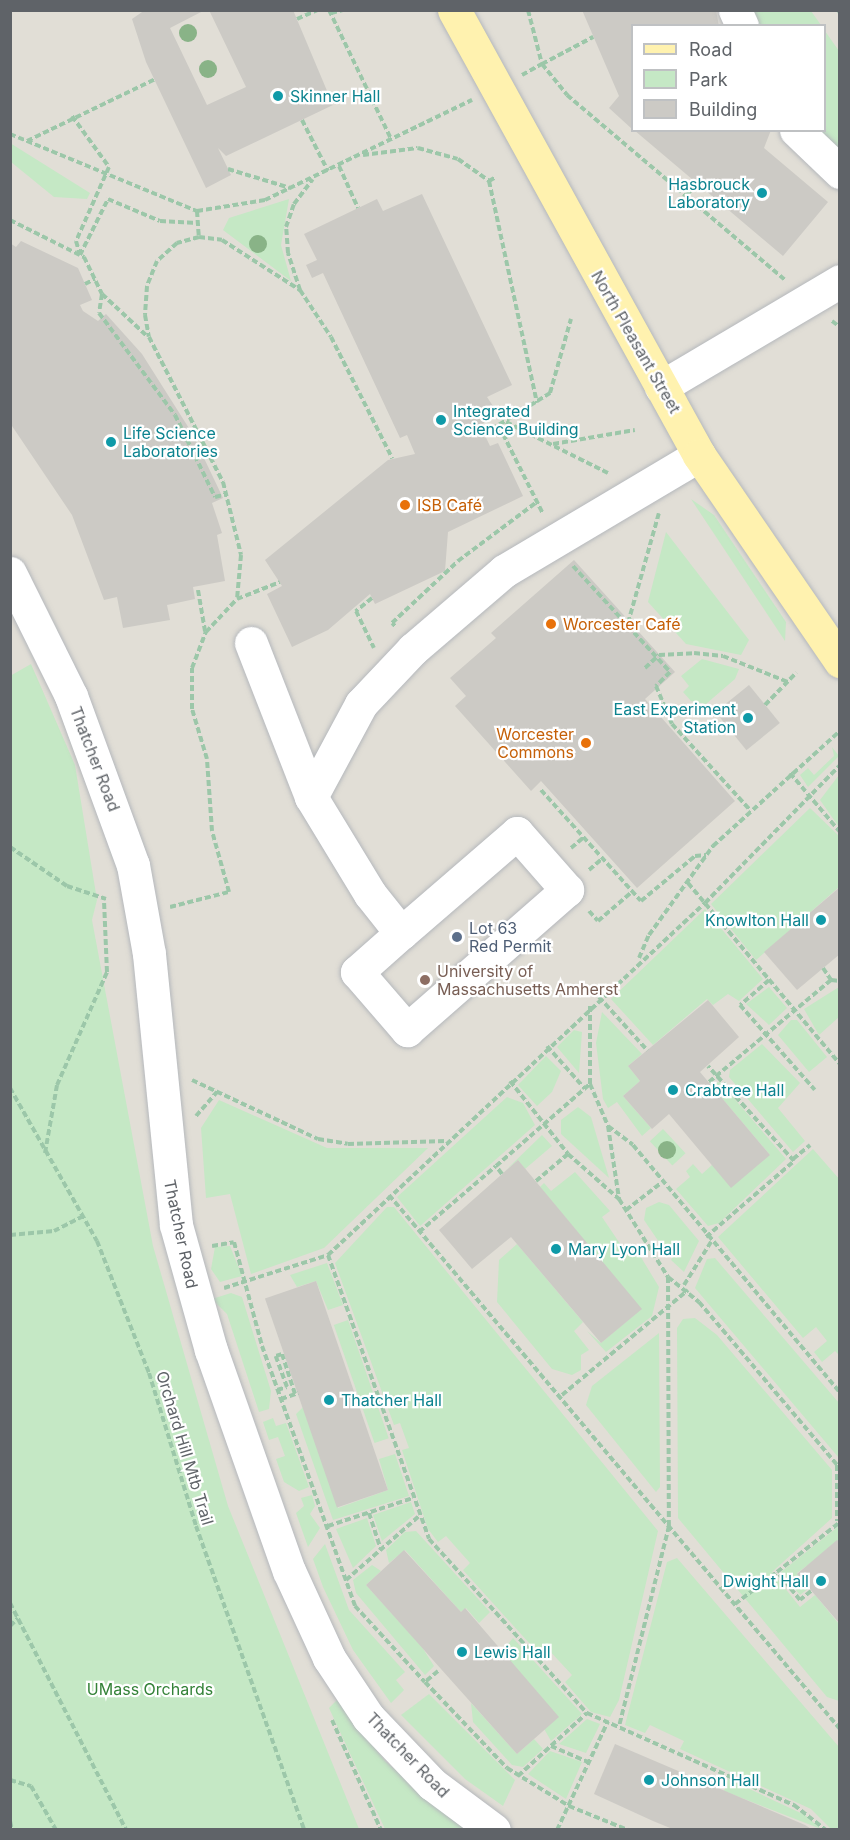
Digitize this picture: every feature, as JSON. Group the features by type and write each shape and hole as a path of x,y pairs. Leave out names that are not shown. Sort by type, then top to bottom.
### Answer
{"main road":[{"name":"North Pleasant Street","path":"454,10 699,455 840,661"}],"street":[{"path":"735,10 741,24"},
{"path":"798,132 840,172"},
{"path":"661,387 840,281"},
{"path":"311,797 361,704 413,649 504,571 699,455"},
{"name":"Thatcher Road","path":"10,573 71,696 134,865 149,954 176,1225 211,1350 289,1571 329,1658 368,1717 432,1784 494,1830"},
{"path":"250,643 311,797 370,894 401,933"},
{"path":"517,833 567,890 407,1030 357,972 401,933 517,833"}],"path":[{"path":"297,19 317,10"},
{"path":"343,10 330,12 391,139"},
{"path":"528,10 542,64 567,95 789,283"},
{"path":"516,78 593,37"},
{"path":"27,141 72,116 155,79"},
{"path":"10,134 108,177 197,211 232,210 291,188 339,166 475,98"},
{"path":"72,116 109,167 108,177 76,241 80,255 102,294 149,337 202,433 227,494 241,555 237,599"},
{"path":"302,120 328,171"},
{"path":"359,156 418,148 458,159 489,181 537,403"},
{"path":"339,166 358,208"},
{"path":"228,170 291,188"},
{"path":"314,177 294,204 286,227 288,253 300,290 331,337 392,458"},
{"path":"489,181 496,177"},
{"path":"687,195 696,183"},
{"path":"80,255 108,199 160,220 197,223"},
{"path":"197,211 199,237"},
{"path":"10,220 80,255"},
{"path":"149,337 146,298 157,261 177,243 199,237 222,240 300,290"},
{"path":"85,284 95,279"},
{"path":"102,294 99,313 170,407 215,497 227,494"},
{"path":"484,434 537,403 554,384 571,319"},
{"path":"506,422 609,473"},
{"path":"499,426 543,514"},
{"path":"552,444 635,430"},
{"path":"627,624 660,506"},
{"path":"571,563 670,672 656,686 672,724 749,809"},
{"path":"168,908 228,892 212,831 207,759 192,709 192,668 206,632 237,599 280,582"},
{"path":"198,590 206,632"},
{"path":"372,598 356,611 378,657"},
{"path":"645,668 657,657 723,656 788,682"},
{"path":"765,705 796,673"},
{"path":"638,960 649,935 707,855 749,809 840,731"},
{"path":"214,1291 328,1255 388,1195 638,960 705,903 811,798 840,765"},
{"path":"790,773 840,832"},
{"path":"541,790 642,901 695,856 707,855"},
{"path":"563,855 584,837"},
{"path":"10,847 66,886 115,901"},
{"path":"582,876 603,858"},
{"path":"688,883 840,1064"},
{"path":"594,917 598,921 633,891"},
{"path":"45,1153 57,1085 107,972 104,899"},
{"path":"823,968 831,980"},
{"path":"770,980 740,1005 767,1032 815,1090"},
{"path":"708,1082 831,980 840,981"},
{"path":"599,997 647,1050"},
{"path":"590,1005 590,1084 608,1126 620,1199 668,1276 684,1285 838,1467 838,1521 735,1604"},
{"path":"547,1046 585,1089"},
{"path":"708,1066 719,1072 793,1159"},
{"path":"188,1078 318,1139 348,1144 446,1141"},
{"path":"510,1082 568,1154 620,1199"},
{"path":"419,1232 590,1084"},
{"name":"Orchard Hill Mtb Trail","path":"10,1088 83,1216 149,1373 196,1526 304,1830"},
{"path":"194,1118 217,1092"},
{"path":"608,1126 621,1132 706,1237 840,1393"},
{"path":"706,1237 810,1145"},
{"path":"536,1181 568,1154"},
{"path":"496,1166 502,1174"},
{"path":"626,1210 661,1183"},
{"path":"388,1195 562,1395 840,1729"},
{"path":"10,1235 54,1231 83,1216"},
{"path":"210,1246 234,1242 247,1280 277,1390 355,1606 425,1682 518,1776 569,1806 628,1830"},
{"path":"684,1285 711,1242"},
{"path":"328,1255 429,1539 587,1713 809,1812 826,1830"},
{"path":"619,1726 669,1526 668,1276"},
{"path":"562,1395 688,1290"},
{"path":"277,1390 286,1387 276,1356 282,1354 296,1394 281,1399"},
{"path":"328,1526 413,1498"},
{"path":"369,1513 381,1549"},
{"path":"346,1580 419,1516"},
{"path":"777,1572 800,1600 812,1591"},
{"path":"10,1603 126,1830"},
{"path":"10,1626 18,1618"},
{"path":"425,1682 438,1671"},
{"path":"518,1776 587,1713"},
{"path":"557,1830 608,1721"},
{"path":"551,1746 588,1762"},
{"path":"10,1780 31,1786 56,1830"},
{"path":"10,1821 12,1830"}],"shaded area":[{"name":"University of Massachusetts Amherst","path":"11,11 839,11 839,1829 11,1829"}],"green space":[{"path":"746,11 811,11 820,24 752,24"},
{"path":"826,32 839,51 839,159 810,132 826,132"},
{"path":"10,143 90,193 87,199 54,197 11,162"},
{"path":"289,199 281,245 291,281 223,230 229,218"},
{"path":"691,499 714,515 786,622 785,641"},
{"path":"666,532 749,640 741,655 686,644 648,602"},
{"path":"702,659 739,669 735,679 706,704 691,701 683,692 689,686 681,676"},
{"name":"UMass Orchards","path":"31,664 75,765 97,900 92,920 153,1246 228,1506 359,1829 11,1829 10,676"},
{"path":"832,747 839,756 808,787 800,775 808,768 814,775 834,756"},
{"path":"839,775 839,827 820,800"},
{"path":"810,808 839,836 839,887 756,960 711,904"},
{"path":"705,909 763,979 739,1001 728,994 713,1005 707,999 653,1045 611,999"},
{"path":"769,987 787,1008 769,1025 746,1004"},
{"path":"839,987 839,1017 819,1035 804,1009"},
{"path":"602,1012 642,1054 628,1066 640,1081 623,1096 651,1128 642,1136 617,1102 608,1108 603,1099 596,1043"},
{"path":"791,1020 797,1020 827,1057 809,1072 778,1035"},
{"path":"574,1030 582,1032 579,1073 557,1047"},
{"path":"762,1044 800,1083 778,1108 805,1141 793,1152 729,1077 730,1070"},
{"path":"546,1056 561,1071 552,1092 537,1106 518,1085"},
{"path":"720,1082 786,1159 719,1223 708,1226 676,1189 690,1177 686,1171 693,1164 702,1174 712,1165 770,1155 710,1084"},
{"path":"507,1097 523,1103 535,1125 420,1226 397,1197"},
{"path":"219,1100 327,1148 428,1148 324,1248 251,1274 230,1194 206,1198 201,1128"},
{"path":"578,1107 591,1117 609,1178 561,1134 561,1120"},
{"path":"663,1129 686,1153 672,1165 650,1141"},
{"path":"542,1135 552,1146 525,1169 518,1160 504,1172"},
{"path":"813,1149 840,1180 839,1355 835,1351 822,1362 814,1352 827,1341 816,1327 803,1338 718,1237"},
{"path":"575,1172 610,1211 602,1217 627,1254 636,1249 659,1287 652,1316 606,1352 587,1331 601,1343 641,1309 540,1187 544,1183 551,1191"},
{"path":"659,1202 669,1205 699,1241 684,1272 671,1260 680,1243 661,1245 644,1220 646,1208"},
{"path":"387,1207 394,1207 658,1531 619,1700 610,1717 591,1712 565,1682 572,1675 547,1648 540,1655 463,1570 470,1563 446,1536 438,1542 428,1529 402,1450 409,1448 400,1423 394,1425 335,1263"},
{"path":"517,1244 583,1322 574,1331 589,1350 581,1355 581,1370 572,1375 552,1369 497,1302 499,1260"},
{"path":"230,1246 242,1276 220,1282 211,1269 215,1247"},
{"path":"715,1258 839,1403 839,1458 695,1288 707,1259"},
{"path":"327,1263 343,1305 328,1310 316,1281 297,1287 290,1275"},
{"path":"231,1293 242,1297 271,1391 269,1409 259,1412 227,1314 212,1299"},
{"path":"695,1318 717,1335 832,1470 832,1518 772,1572 800,1607 815,1595 839,1624 839,1701 827,1697 678,1518 677,1328 683,1319"},
{"path":"348,1320 389,1438 375,1443 334,1325"},
{"path":"659,1333 660,1487 656,1492 586,1405 592,1386"},
{"path":"303,1407 338,1508 388,1490 379,1459 395,1454 409,1496 333,1520 296,1414"},
{"path":"273,1418 276,1426 286,1423 309,1487 299,1491 284,1482 276,1459 285,1456 278,1437 269,1440 263,1422"},
{"path":"312,1495 315,1506 310,1514 320,1528 308,1547 296,1513 304,1506 301,1498"},
{"path":"411,1502 415,1514 382,1541 373,1515"},
{"path":"367,1518 376,1546 353,1568 336,1529"},
{"path":"839,1526 839,1542 797,1573 809,1588 800,1595 781,1572"},
{"path":"416,1531 490,1612 479,1623 466,1608 461,1612 405,1550 389,1563 386,1550 405,1532"},
{"path":"325,1544 349,1610 405,1672 396,1680 404,1690 391,1703 353,1650 323,1587 313,1559"},
{"path":"677,1558 839,1747 839,1829 831,1829 811,1809 680,1749 684,1741 650,1725 645,1733 625,1725 667,1562"},
{"path":"372,1565 381,1571 366,1585 422,1647 434,1666 425,1675 356,1593 353,1580"},
{"path":"513,1638 582,1714 551,1741 501,1653"},
{"path":"429,1694 515,1780 503,1806 465,1779 401,1715"},
{"path":"337,1700 385,1761 464,1829 385,1829 329,1708"},
{"path":"471,1703 517,1754 534,1739 543,1749 523,1767 512,1765 473,1722"},
{"path":"587,1719 600,1724 586,1753 559,1744"},
{"path":"550,1751 582,1762 566,1799 528,1774"},
{"path":"728,1779 805,1815 821,1829 724,1791"}],"building":[{"name":"Skinner Hall","path":"145,10 205,10 170,28 207,105 246,87 209,10 293,10 333,105 226,156 218,148 231,175 206,188 146,62 132,19"},
{"path":"582,10 716,10 719,24 631,24 631,128 609,108 619,96"},
{"name":"Hasbrouck Laboratory","path":"636,132 770,132 764,148 828,202 783,256"},
{"name":"Integrated Science Building","path":"422,194 512,385 487,397 499,415 480,425 490,446 498,443 523,496 448,532 445,571 375,604 370,594 328,630 292,647 267,594 282,586 265,560 388,460 415,454 407,435 400,438 323,273 312,278 306,265 317,260 304,234 377,199 383,211"},
{"name":"Life Science Laboratories","path":"21,241 78,268 92,300 80,305 83,311 98,321 106,314 142,354 192,433 223,498 212,503 222,533 217,535 225,581 193,587 195,599 167,605 170,620 123,628 117,597 104,600 72,515 10,423 10,243 16,247"},
{"name":"Worcester Commons","path":"574,560 675,672 645,699 735,801 637,888 541,781 531,791 455,706 466,696 450,678 496,638 491,633"},
{"name":"East Experiment Station","path":"749,685 780,723 746,750 716,712"},
{"name":"Knowlton Hall","path":"840,887 840,954 797,990 764,952"},
{"name":"Crabtree Hall","path":"708,1000 739,1037 700,1072 770,1155 731,1188 669,1114 652,1129 623,1096 640,1081 628,1066"},
{"name":"Mary Lyon Hall","path":"518,1160 642,1309 601,1343 511,1237 472,1269 439,1230"},
{"name":"Thatcher Hall","path":"316,1281 388,1490 337,1508 265,1299"},
{"name":"Dwight Hall","path":"837,1540 840,1542 840,1624 797,1574"},
{"name":"Lewis Hall","path":"404,1550 461,1612 465,1608 559,1717 517,1754 366,1585"},
{"name":"Johnson Hall","path":"615,1744 813,1830 675,1830 653,1821 594,1794"}],"place":[{"name":"Skinner Hall","path":"278,96"},
{"name":"Hasbrouck Laboratory","path":"762,193"},
{"name":"Integrated Science Building","path":"441,420"},
{"name":"Life Science Laboratories","path":"111,442"},
{"name":"ISB Café","path":"405,505"},
{"name":"Worcester Café","path":"551,624"},
{"name":"East Experiment Station","path":"748,718"},
{"name":"Worcester Commons","path":"586,743"},
{"name":"Knowlton Hall","path":"821,920"},
{"name":"Lot 63 Red Permit","path":"457,937"},
{"name":"University of Massachusetts Amherst","path":"425,980"},
{"name":"Crabtree Hall","path":"673,1090"},
{"name":"Mary Lyon Hall","path":"556,1249"},
{"name":"Thatcher Hall","path":"329,1400"},
{"name":"Dwight Hall","path":"821,1581"},
{"name":"Lewis Hall","path":"462,1652"},
{"name":"Johnson Hall","path":"649,1780"}]}
